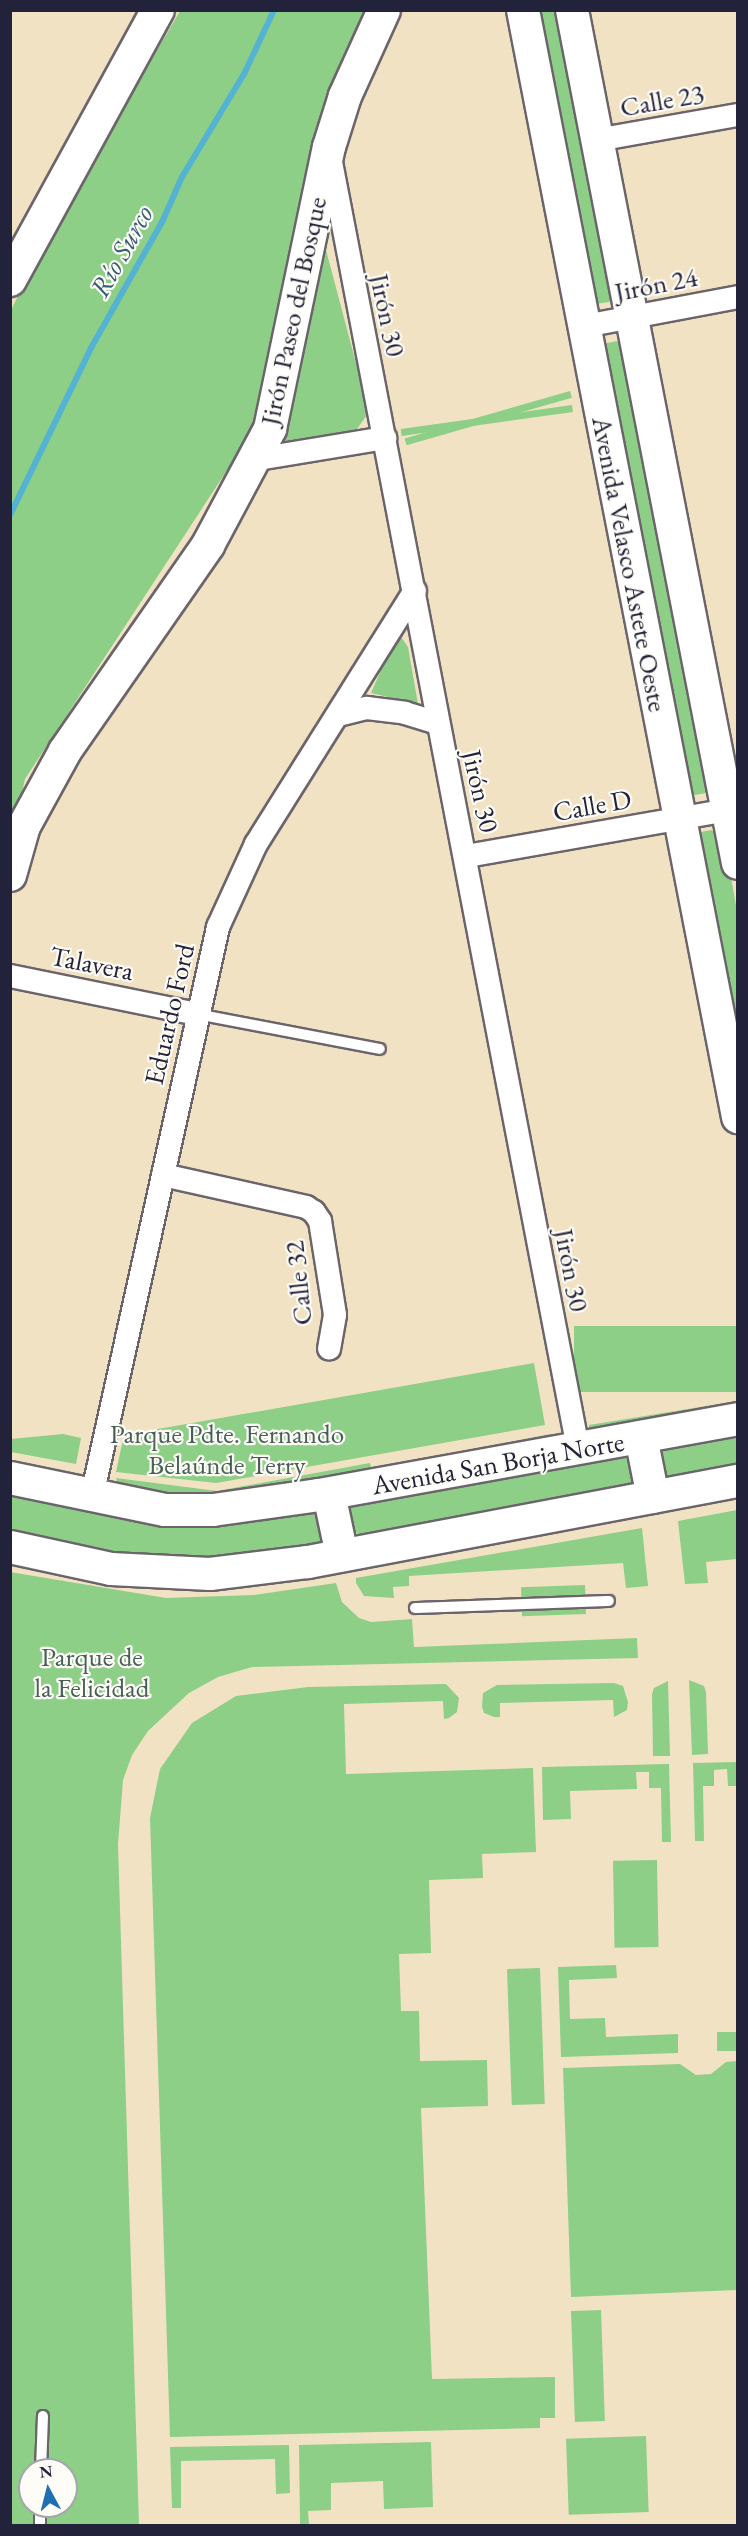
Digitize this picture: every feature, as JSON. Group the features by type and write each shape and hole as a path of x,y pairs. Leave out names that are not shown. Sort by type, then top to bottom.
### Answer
{"street":[{"path":"10,280 158,10"},
{"name":"Jirón Paseo del Bosque","path":"10,875 24,826 65,751 106,687 165,612 257,459 274,418 329,147 345,96 384,10"},
{"name":"Avenida Velasco Astete Oeste","path":"523,10 738,1117"},
{"name":"Avenida Velasco Astete Oeste","path":"572,10 738,863"},
{"name":"Calle 23","path":"597,140 738,115"},
{"name":"Jirón 30","path":"329,147 347,259 415,591 437,723 467,856 578,1448"},
{"name":"Jirón 24","path":"585,326 738,297"},
{"path":"257,459 385,438"},
{"name":"Eduardo Ford","path":"92,1496 219,927 256,844 415,591"},
{"path":"338,715 367,708 405,713 437,723"},
{"name":"Calle D","path":"467,856 727,810"},
{"name":"Talavera","path":"10,976 198,1014"},
{"name":"Calle 32","path":"163,1174 306,1207 314,1212 320,1221 335,1315 329,1348"},
{"name":"Avenida San Borja Norte","path":"10,1478 165,1510 213,1510 329,1494 738,1419"},
{"path":"641,1437 653,1497"},
{"path":"10,1547 111,1569 210,1574 342,1555 738,1481"},
{"path":"329,1494 342,1555"}],"lane":[{"path":"198,1014 380,1050"},
{"path":"415,1608 609,1601"},
{"path":"41,2458 43,2416"}],"green space":[{"path":"180,11 375,11 258,423 25,779 11,843 11,310 48,236"},
{"path":"532,11 562,11 618,293 609,302 596,304"},
{"path":"326,250 369,412 357,429 281,443 275,438"},
{"path":"617,341 626,349 711,783 706,793 695,795 684,787 603,344"},
{"path":"570,391 572,398 407,445 405,438"},
{"path":"572,405 573,412 402,436 401,429"},
{"path":"401,637 408,647 418,704 371,693 392,645"},
{"path":"711,830 724,837 737,911 737,1067 695,843 701,832"},
{"path":"574,1326 737,1326 737,1392 574,1392"},
{"name":"Parque Pdte. Fernando Belaúnde Terry","path":"534,1363 545,1425 216,1483 116,1472 124,1435"},
{"path":"737,1401 737,1407 589,1430 589,1425"},
{"path":"737,1432 737,1468 669,1480 658,1470 656,1455 664,1445"},
{"path":"63,1434 81,1438 76,1464 11,1452 11,1439"},
{"path":"550,1434 552,1444 385,1476 383,1466"},
{"path":"619,1453 636,1460 638,1477 629,1490 364,1537 351,1530 347,1510 356,1499"},
{"path":"370,1463 373,1477 216,1504 119,1486 116,1478 217,1491"},
{"path":"11,1489 310,1510 322,1515 325,1537 318,1548 255,1557 125,1559 11,1535"},
{"path":"737,1510 737,1559 706,1562 708,1583 685,1584 678,1521"},
{"path":"642,1528 648,1586 626,1588 623,1563 409,1576 409,1586 393,1587 394,1598 364,1596 356,1583 356,1578"},
{"name":"Parque de la Felicidad","path":"10,1572 166,1598 254,1595 336,1583 342,1602 359,1618 371,1622 412,1619 414,1647 637,1638 638,1658 252,1667 218,1677 189,1693 148,1731 132,1755 123,1780 118,1844 139,2525 11,2525"},
{"path":"585,1585 586,1614 522,1616 521,1587"},
{"path":"689,1680 704,1686 706,1692 708,1754 692,1755"},
{"path":"668,1681 670,1756 653,1756 652,1694 654,1688"},
{"path":"614,1683 623,1686 628,1702 627,1710 614,1717 613,1700 500,1703 500,1717 484,1713 482,1707 483,1693 497,1685"},
{"path":"446,1684 459,1698 457,1712 444,1719 443,1701 344,1704 346,1774 533,1768 536,1852 482,1854 483,1878 429,1880 431,1953 399,1954 401,2011 419,2011 420,2061 487,2060 488,2106 421,2108 432,2379 555,2377 555,2418 540,2418 540,2428 170,2437 150,1818 160,1769 192,1723 236,1696 308,1687"},
{"path":"737,1762 737,1786 728,1786 727,1769 714,1770 714,1786 703,1786 704,1841 695,1841 693,1763"},
{"path":"669,1764 671,1842 662,1842 661,1788 649,1788 649,1772 636,1772 637,1789 570,1791 571,1819 543,1820 542,1767"},
{"path":"657,1860 659,1947 615,1948 613,1861"},
{"path":"616,1965 617,1978 569,1980 570,2019 605,2018 606,2037 678,2034 678,2053 561,2057 558,1967"},
{"path":"540,1968 545,2104 512,2105 507,1969"},
{"path":"717,2032 737,2032 737,2051 717,2051"},
{"path":"737,2061 737,2290 571,2297 563,2068 680,2064 696,2075 711,2074 726,2062"},
{"path":"601,2310 605,2421 575,2422 571,2311"},
{"path":"646,2436 649,2512 569,2515 566,2439"},
{"path":"431,2442 433,2507 384,2509 383,2481 331,2483 331,2510 308,2511 309,2525 300,2525 299,2445"},
{"path":"289,2445 290,2493 276,2494 275,2459 181,2461 181,2508 172,2508 170,2447"}],"waterway":[{"name":"Río Surco","path":"10,515 91,348 163,220 182,177 245,72 274,10"}]}
